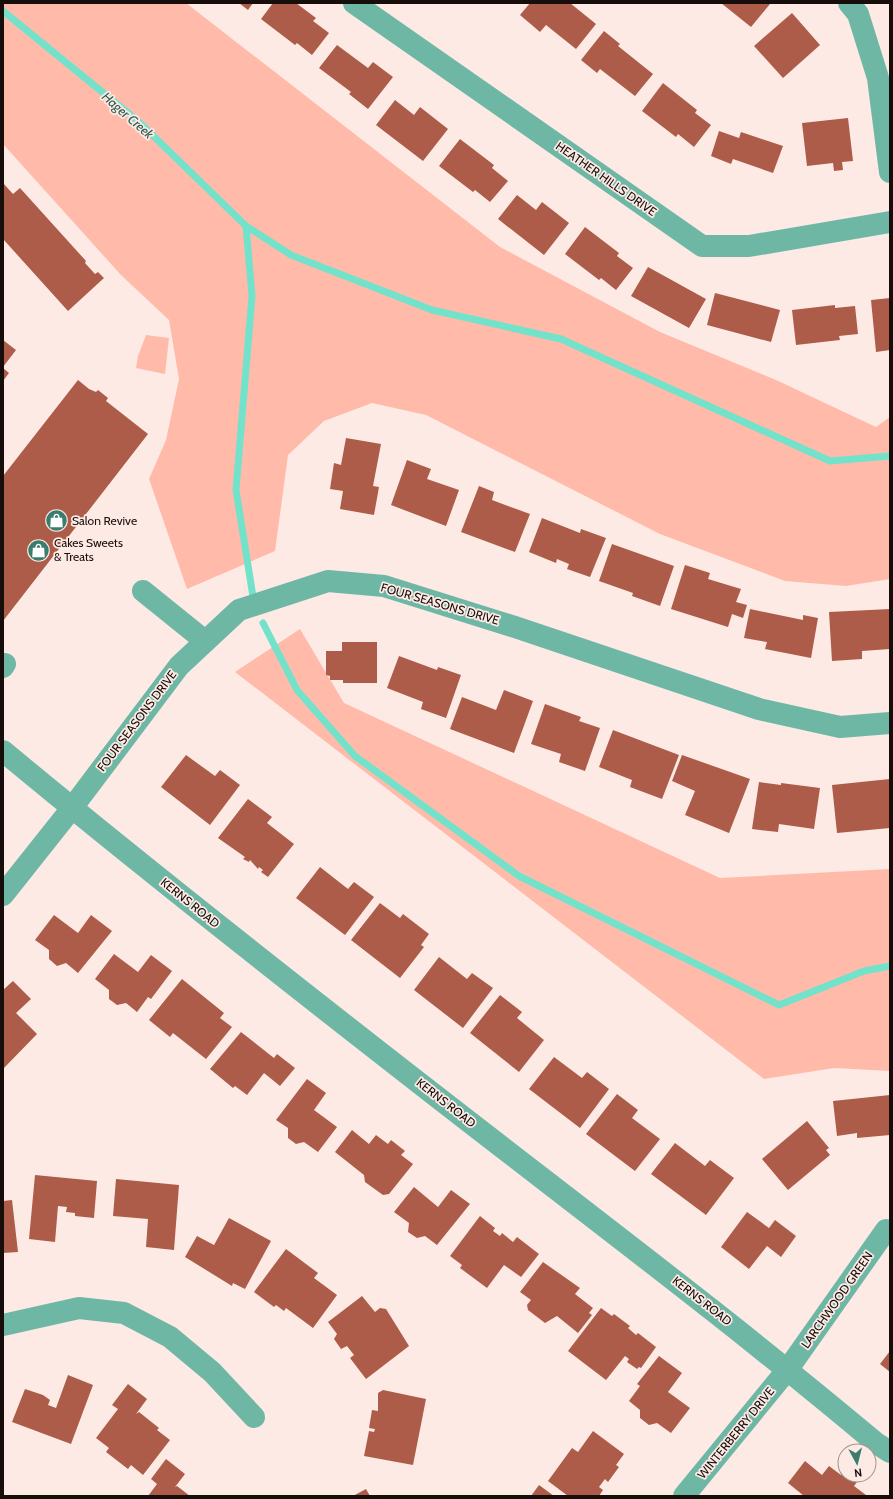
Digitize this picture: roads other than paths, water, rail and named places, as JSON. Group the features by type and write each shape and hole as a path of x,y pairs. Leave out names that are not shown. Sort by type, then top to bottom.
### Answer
{"street":[{"name":"HEATHER HILLS DRIVE","path":"354,3 702,246 749,246 890,222"},
{"path":"849,3 858,14 878,78 890,172"},
{"name":"FOUR SEASONS DRIVE","path":"72,808 179,666 239,610 328,581 384,586 515,626 759,709 840,726 890,723"},
{"path":"143,591 205,641"},
{"name":"KERNS ROAD","path":"3,751 222,929 788,1369 876,1443 890,1452"},
{"path":"3,895 72,808"},
{"name":"LARCHWOOD GREEN","path":"788,1369 886,1230"},
{"path":"3,1325 79,1308 124,1313 170,1337 212,1372 254,1417"},
{"name":"WINTERBERRY DRIVE","path":"684,1496 788,1369"}],"waterway":[{"name":"Hager Creek","path":"3,11 139,122 246,226 291,255 432,310 561,339 830,461 890,456"},
{"path":"246,226 252,296 236,490 254,603"},
{"path":"263,623 297,690 355,756 519,876 779,1005 864,971 890,966"}],"place":[{"name":"Salon Revive","path":"57,521"},
{"name":"Cakes Sweets & Treats","path":"38,550"}]}
